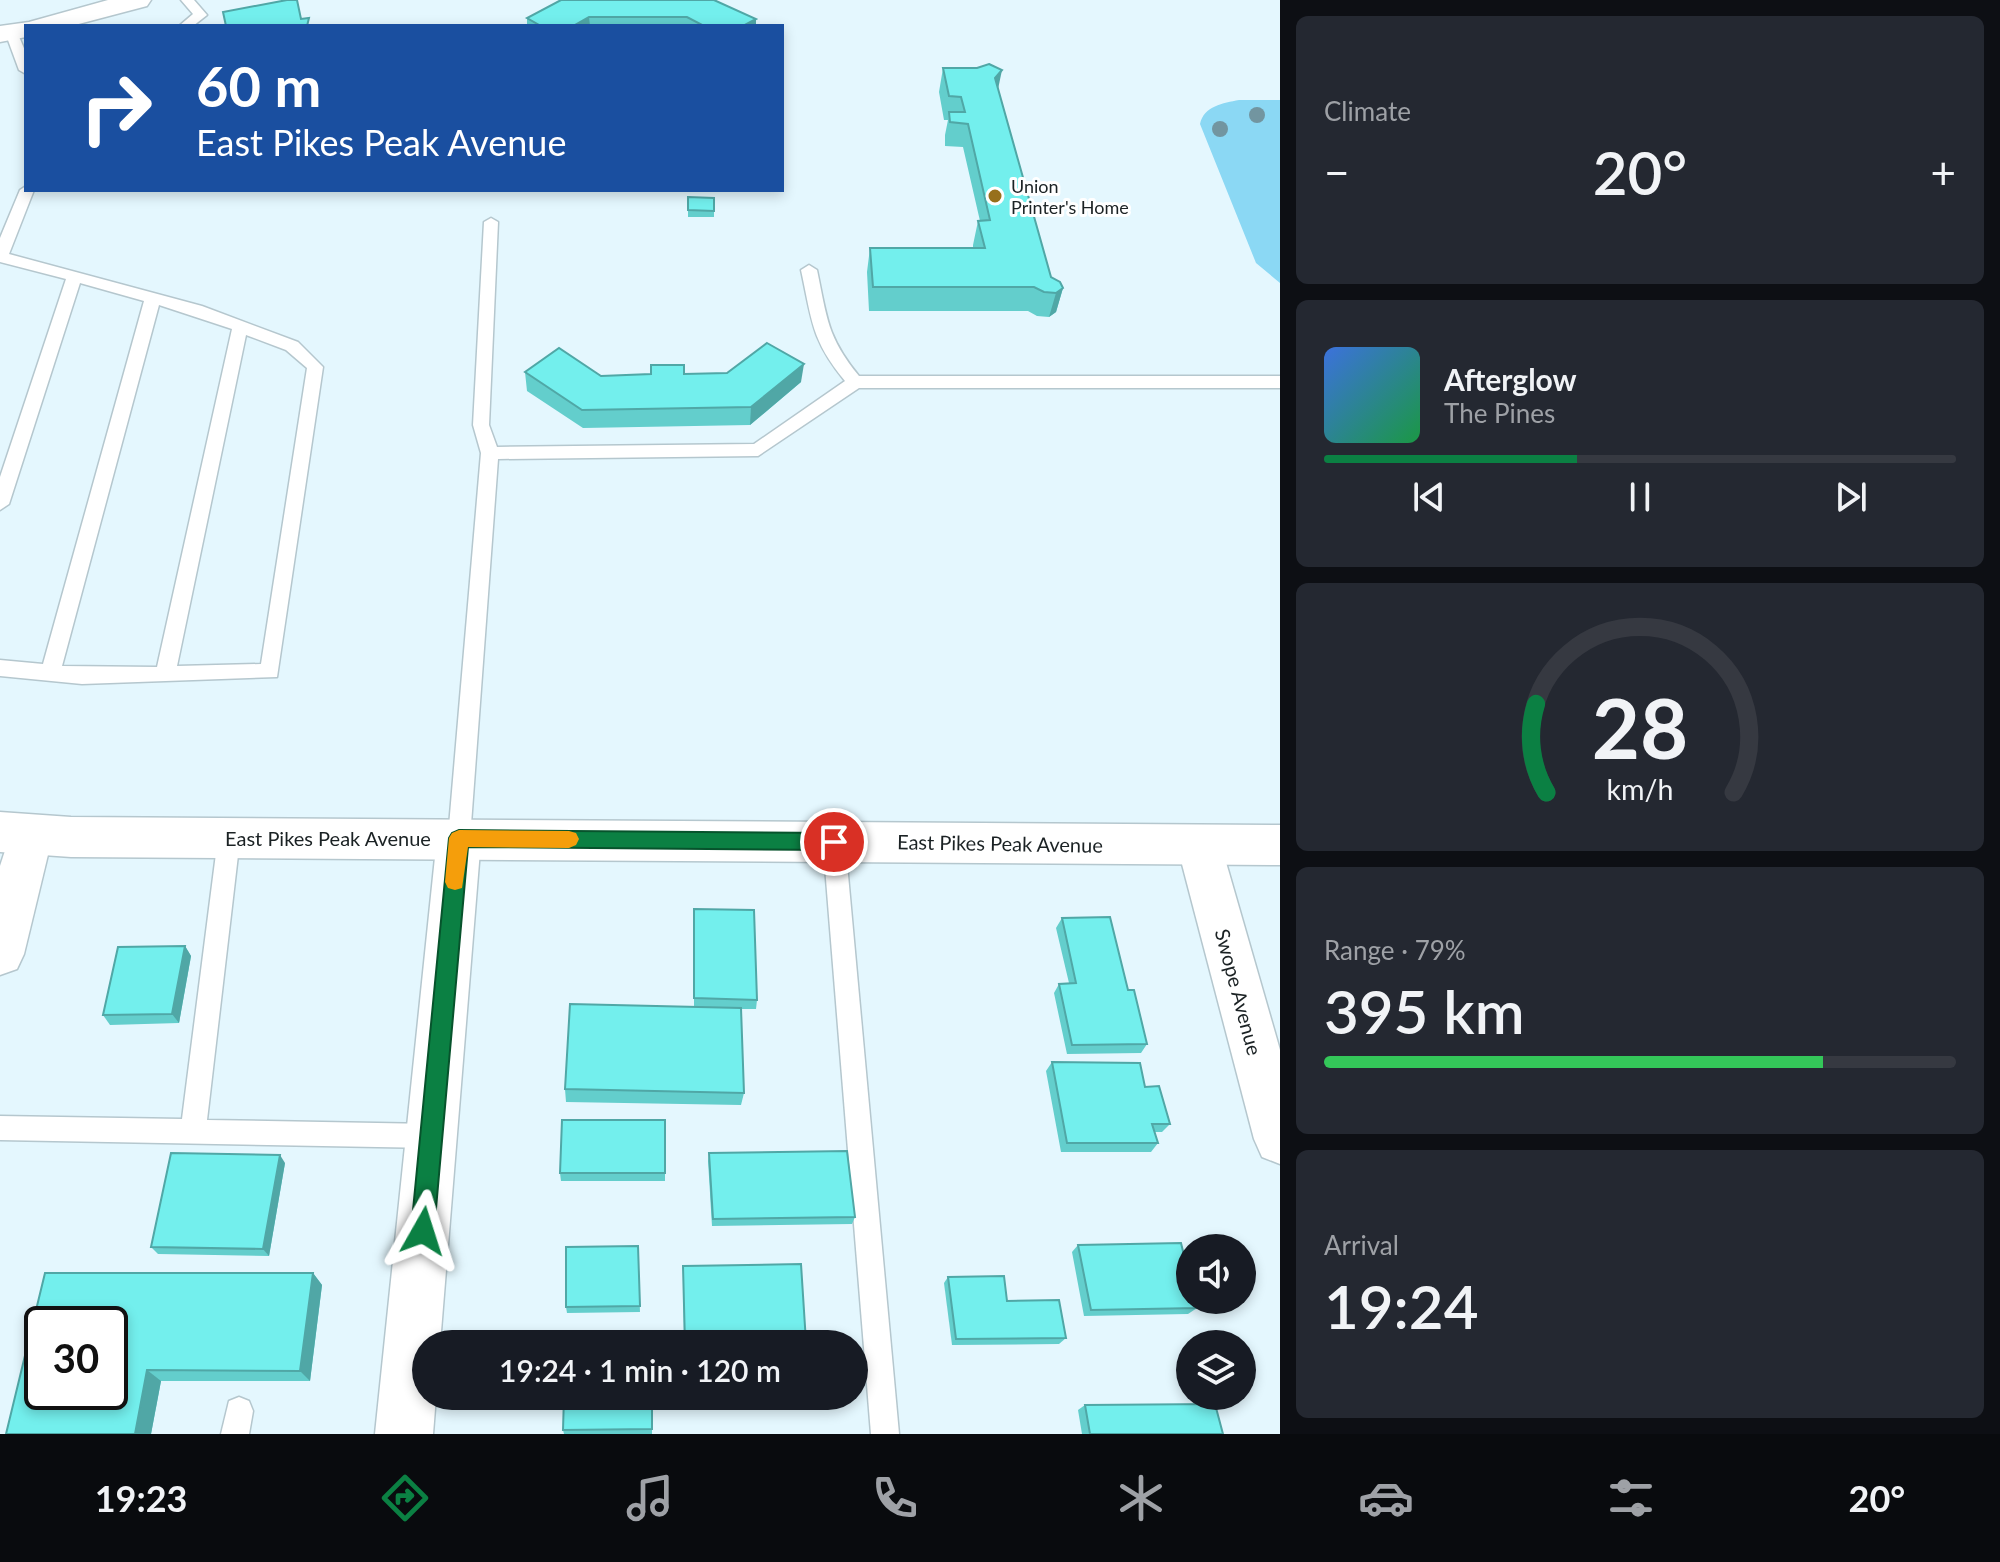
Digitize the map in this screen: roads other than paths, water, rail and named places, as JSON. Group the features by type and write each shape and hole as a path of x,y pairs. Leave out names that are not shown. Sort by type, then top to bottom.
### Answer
{"main road":[{"name":"East Pikes Peak Avenue","path":"16,833 229,838 1280,845"}],"street":[{"path":"48,24 138,0"},
{"path":"0,954 16,833"},
{"path":"404,1434 459,838"},
{"name":"Swope Avenue","path":"1199,845 1280,1139"}],"lane":[{"path":"187,0 201,15 188,24"},
{"path":"12,31 24,64"},
{"path":"0,668 50,673 165,675 270,672 315,367 292,346 240,327 153,298 0,256 26,192"},
{"path":"459,838 490,453 481,425 491,222"},
{"path":"809,270 822,332 830,352 855,382"},
{"path":"0,504 74,277"},
{"path":"50,673 153,298"},
{"path":"165,675 240,327"},
{"path":"490,453 758,450 855,382 1280,382"},
{"path":"193,1132 229,838"},
{"path":"834,842 885,1434"},
{"path":"0,1128 432,1136"}],"place":[{"name":"Union Printer's Home","path":"995,196"}]}
